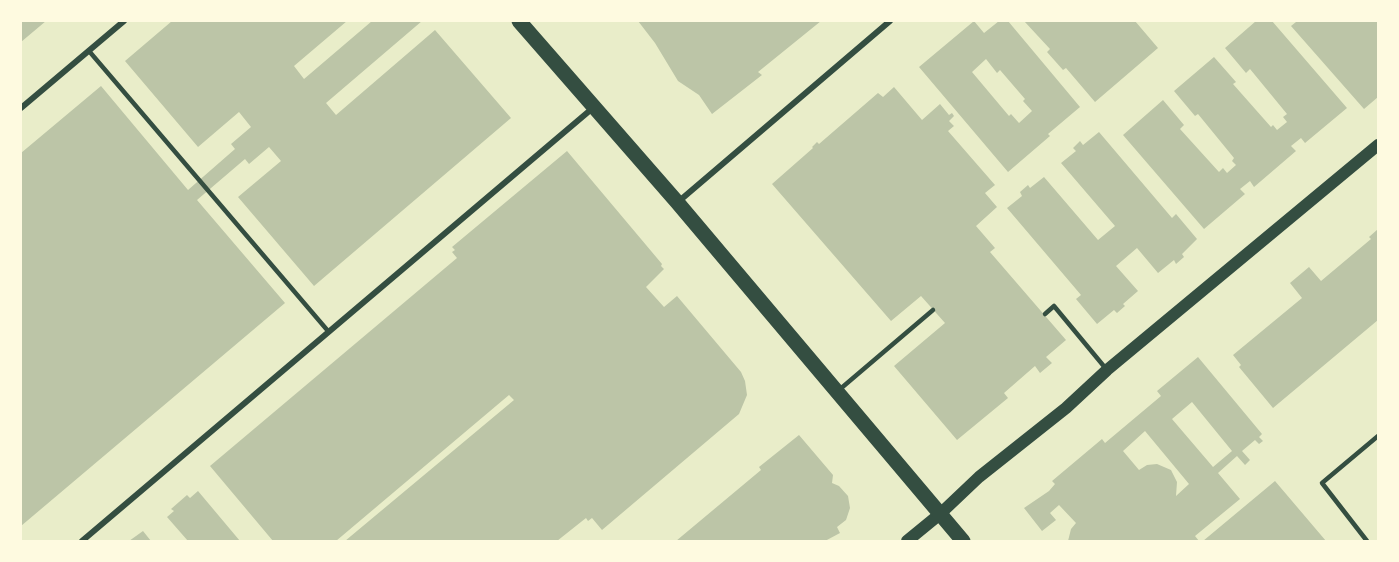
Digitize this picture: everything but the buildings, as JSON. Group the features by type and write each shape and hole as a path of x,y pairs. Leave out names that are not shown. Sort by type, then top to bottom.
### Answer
{"main road":[{"path":"519,21 677,202 963,541"},
{"path":"907,541 979,477 1066,408 1107,370 1377,148"}],"street":[{"path":"21,108 124,21"},
{"path":"677,202 890,21"},
{"path":"82,541 594,106"}],"lane":[{"path":"89,51 328,331"},
{"path":"1045,314 1054,306 1107,370"},
{"path":"837,392 933,310"},
{"path":"1367,541 1322,483 1378,436"}]}
